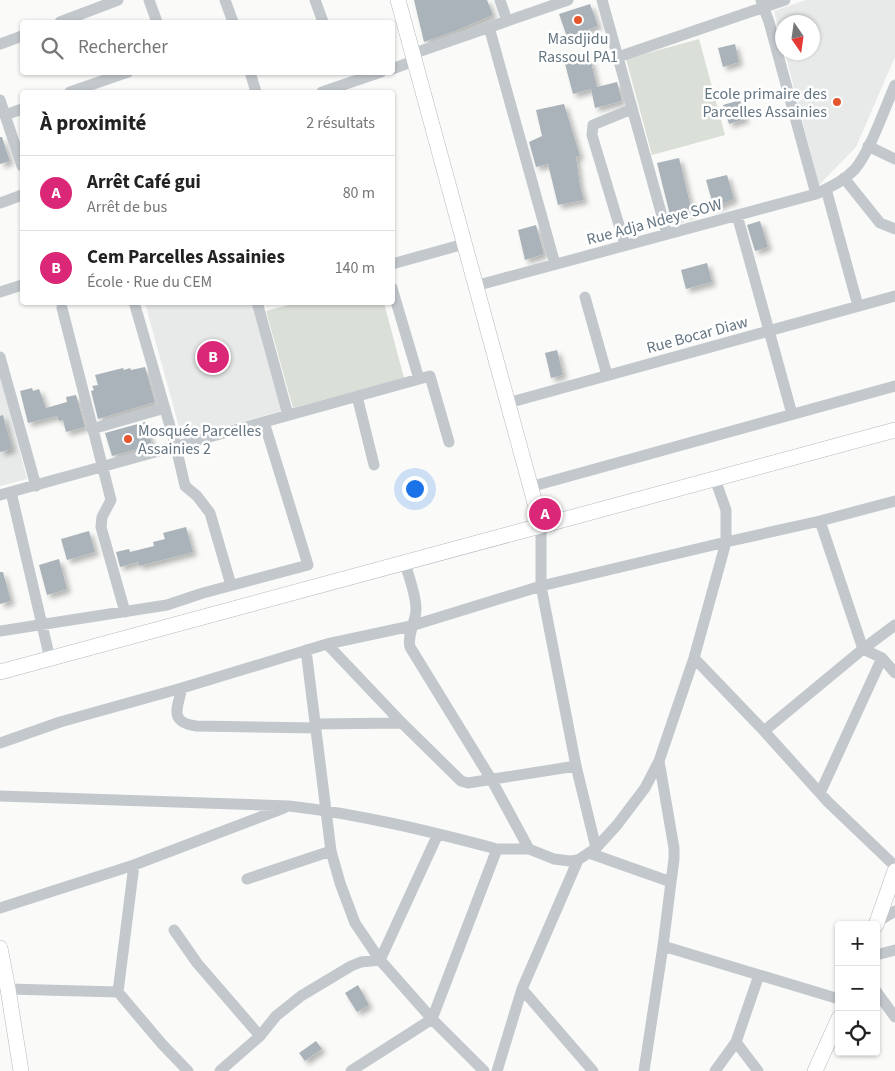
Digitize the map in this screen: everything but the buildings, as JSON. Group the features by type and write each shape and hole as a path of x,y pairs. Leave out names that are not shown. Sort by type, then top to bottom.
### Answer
{"street":[{"path":"73,20 86,18 96,5 118,0"},
{"path":"149,0 156,20"},
{"path":"225,0 232,20"},
{"path":"315,0 322,20"},
{"path":"398,0 541,525 541,586 593,850"},
{"path":"500,0 507,21"},
{"path":"395,67 413,58 489,27 568,0"},
{"path":"602,0 667,234"},
{"path":"618,57 762,4 785,0"},
{"path":"762,4 770,22 821,192 858,306"},
{"path":"489,27 555,264"},
{"path":"0,44 20,37"},
{"path":"251,75 255,90"},
{"path":"336,90 374,75"},
{"path":"74,90 103,77"},
{"path":"895,85 868,146 855,169 842,180 880,222 895,229"},
{"path":"0,100 20,160"},
{"path":"5,115 20,110"},
{"path":"624,245 592,135 593,125 632,110"},
{"path":"868,146 895,159"},
{"name":"Rue Adja Ndeye SOW","path":"475,286 821,192 842,180"},
{"path":"0,203 20,196"},
{"path":"738,215 792,414"},
{"path":"395,263 464,244"},
{"path":"0,292 20,286"},
{"name":"Rue Bocar Diaw","path":"508,403 895,296"},
{"path":"585,297 608,375"},
{"path":"395,298 419,379"},
{"path":"135,305 176,446 185,486 197,496 210,512 231,585"},
{"path":"258,305 288,415"},
{"path":"62,308 111,500 102,517 101,527 125,612"},
{"path":"0,357 36,486"},
{"path":"50,659 6,494 430,376 449,442"},
{"path":"530,487 895,386"},
{"path":"357,396 374,465"},
{"path":"92,428 165,408"},
{"path":"0,631 167,605 231,585 308,565 264,422"},
{"path":"0,672 895,430"},
{"path":"0,796 289,806 326,810 438,834 497,849 529,849 554,858 570,861 578,860 593,850 617,825 645,788 659,761 694,658 726,542 726,510 715,479"},
{"path":"0,743 60,722 182,688 306,650 411,626 541,586 820,521 895,501"},
{"path":"820,521 863,649 882,658 895,673"},
{"path":"405,564 415,601 415,618 411,626 410,647 491,779 529,849"},
{"path":"764,731 895,625"},
{"path":"327,644 402,723 461,781 468,783 576,766"},
{"path":"306,650 331,851 340,883 355,923 380,960 432,1019 484,1071"},
{"path":"694,658 820,793 895,866"},
{"path":"820,793 882,658"},
{"path":"182,688 176,713 180,720 186,724 196,726 316,726 402,723"},
{"path":"644,1071 674,859 674,848 659,761"},
{"path":"0,908 134,865 289,806"},
{"path":"380,960 438,834"},
{"path":"351,1071 432,1019 497,849"},
{"path":"593,850 671,882"},
{"path":"246,880 331,851"},
{"path":"497,1071 522,989 578,860"},
{"path":"134,865 118,992 162,1044 188,1071"},
{"path":"877,921 895,871"},
{"path":"879,921 895,911"},
{"path":"174,930 197,963 260,1036"},
{"path":"663,946 835,998"},
{"path":"0,948 20,1071"},
{"path":"880,954 895,950"},
{"path":"220,1071 260,1036 276,1016 301,996 351,966 361,962 380,960"},
{"path":"716,1071 736,1042 759,975"},
{"path":"8,989 118,992"},
{"path":"522,989 592,1071"},
{"path":"880,996 895,1017"},
{"path":"815,1071 835,1027"},
{"path":"736,1042 758,1071"}],"shaded area":[{"name":"Ecole primaire des Parcelles Assainies","path":"806,0 895,0 895,57 856,147 819,185 787,60 820,60 820,15 775,15 774,11"},
{"path":"699,39 725,135 652,155 626,59"},
{"path":"146,305 253,305 282,411 182,438"},
{"path":"288,305 385,305 404,378 293,408 266,311"},
{"path":"0,376 27,479 0,486"}],"place":[{"name":"Masdjidu Rassoul PA1","path":"578,20"},
{"name":"Ecole primaire des Parcelles Assainies","path":"837,102"},
{"name":"Cem Parcelles Assainies","path":"213,357"},
{"name":"Mosquée Parcelles Assainies 2","path":"128,439"},
{"name":"Arrêt Café gui","path":"545,514"}]}
